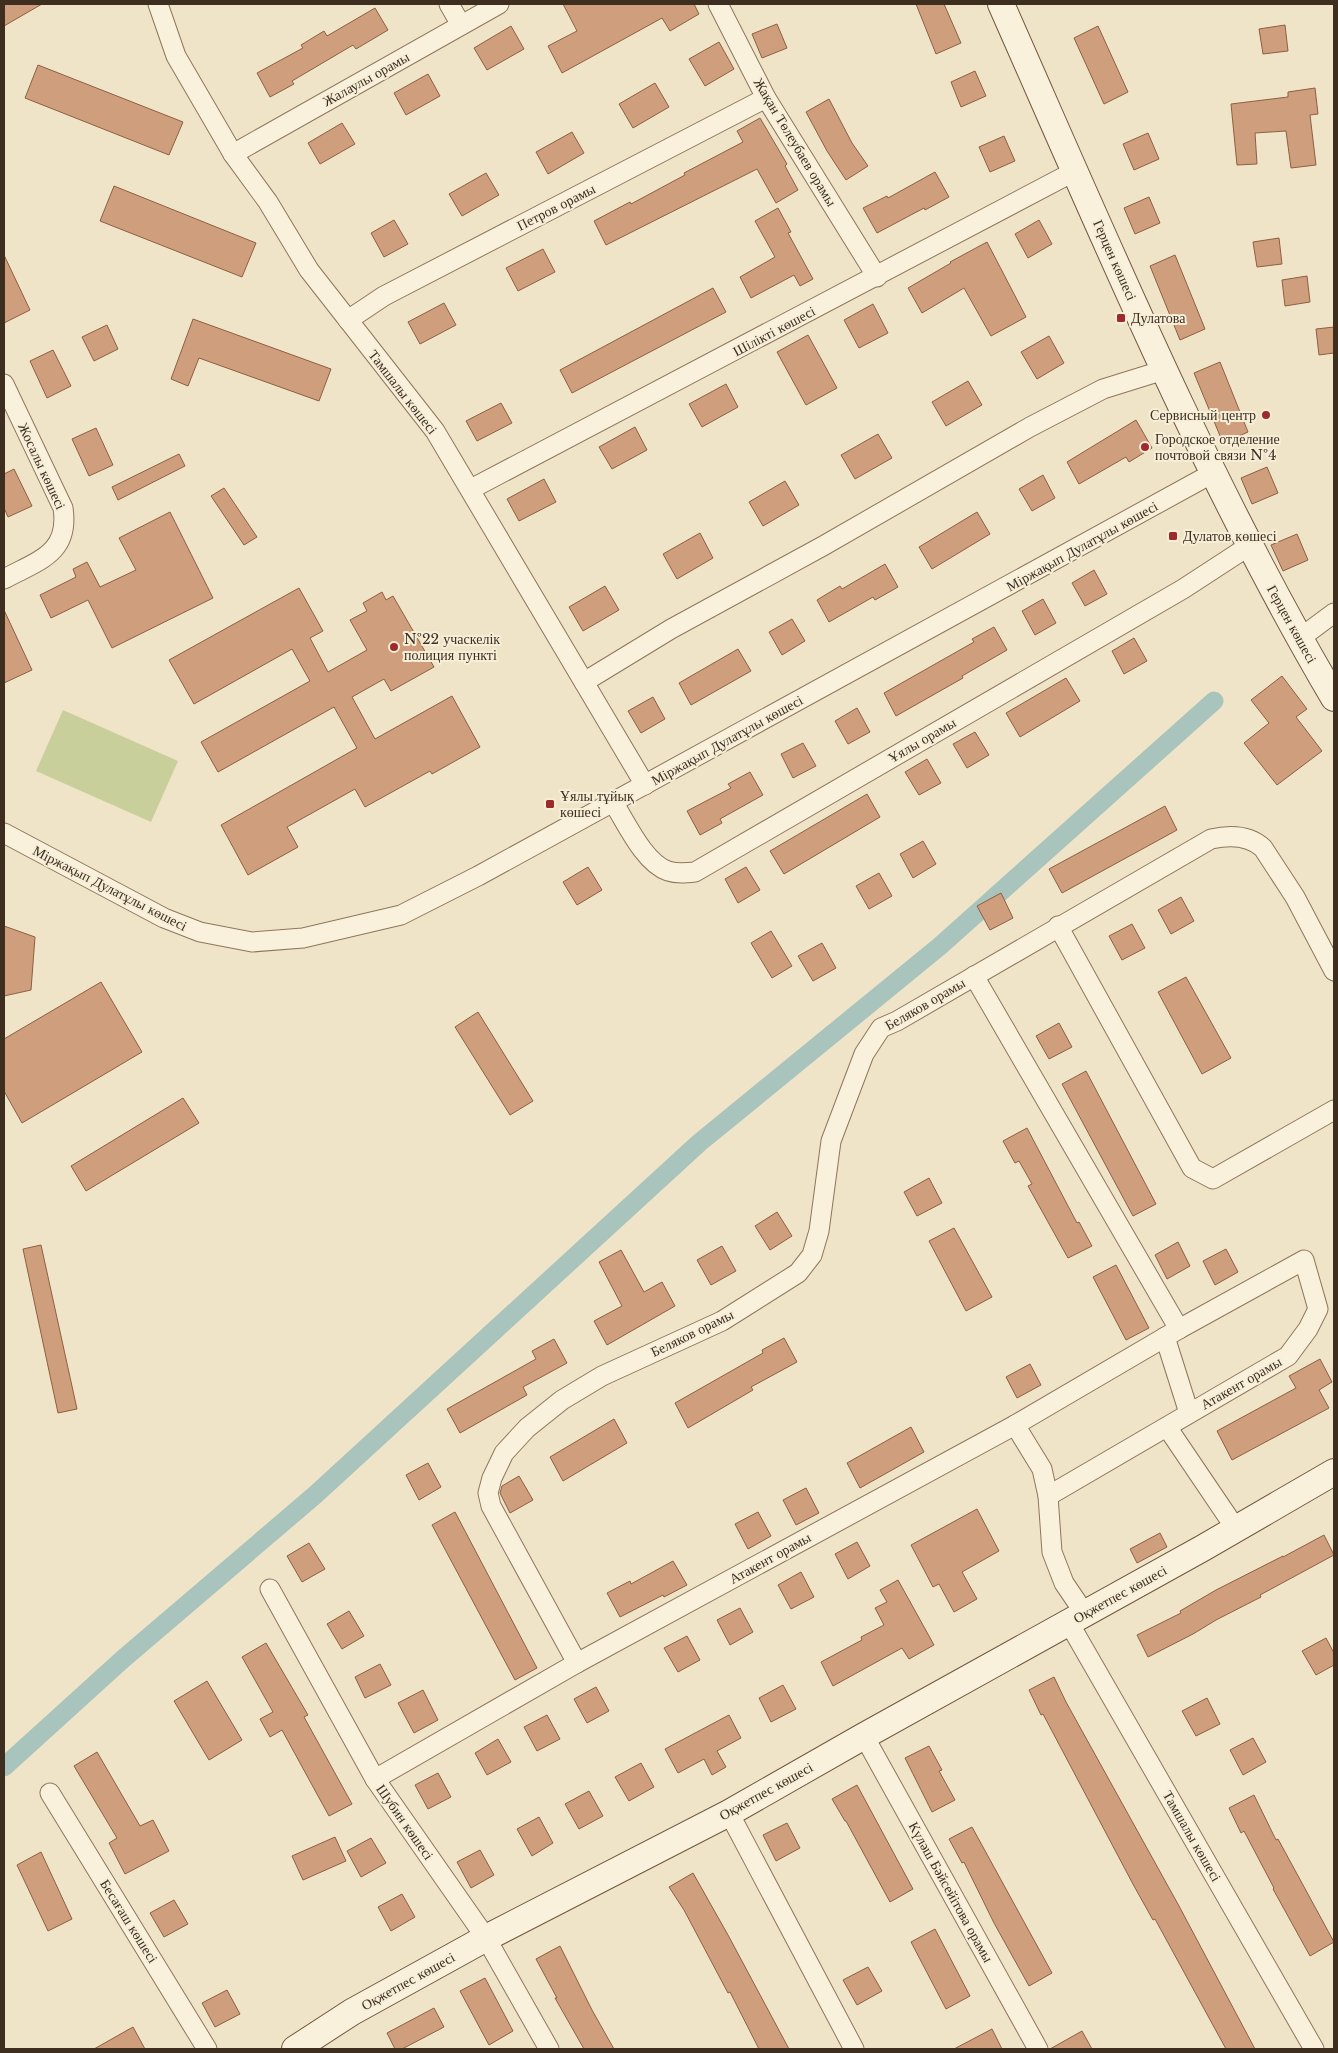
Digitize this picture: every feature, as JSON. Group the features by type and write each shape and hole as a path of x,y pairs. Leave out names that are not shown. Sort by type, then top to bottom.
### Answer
{"street":[{"name":"Тамшалы көшесі","path":"158,4 176,56 233,154 268,202 309,270 434,431 471,489 644,785"},
{"path":"449,4 461,25"},
{"name":"Жалаулы орамы","path":"233,154 499,4"},
{"name":"Жақан Төлеубаев орамы","path":"718,4 766,98 878,277"},
{"name":"Герцен көшесі","path":"1001,4 1164,370 1213,473 1249,546 1334,698"},
{"name":"Петров орамы","path":"348,320 384,296 766,98"},
{"name":"Шілікті көшесі","path":"471,489 878,277 1076,171"},
{"path":"584,682 671,629 823,546 1030,427 1104,388 1164,370"},
{"name":"Жосалы көшесі","path":"4,384 63,508 65,521 62,538 51,553 4,579"},
{"name":"Міржақып Дулатұлы көшесі","path":"4,833 164,918 200,932 252,942 303,938 401,915 478,876 1213,473"},
{"name":"Ұялы орамы","path":"613,802 649,859 666,871 695,872 1183,589 1249,546"},
{"path":"1300,639 1334,613"},
{"name":"Беляков орамы","path":"577,1663 492,1506 488,1493 492,1478 504,1453 527,1428 562,1400 602,1376 722,1321 798,1273 812,1255 819,1231 831,1141 864,1054 881,1028 897,1021 1211,839 1244,837 1258,842 1295,897 1334,972"},
{"path":"1058,926 1192,1168 1213,1179 1334,1110"},
{"name":"Беляков орамы","path":"974,976 1172,1333"},
{"name":"Атакент орамы","path":"375,1780 577,1663 1015,1425 1172,1333 1304,1260 1318,1310 1308,1329 1288,1356 1189,1414 1172,1333"},
{"path":"1048,1496 1189,1414"},
{"name":"Тамшалы көшесі","path":"1015,1425 1042,1469 1048,1496 1052,1552 1077,1618 1314,2049"},
{"path":"1167,1427 1236,1530"},
{"name":"Оқжетпес көшесі","path":"295,2049 352,2012 486,1938 729,1813 1236,1530 1334,1472"},
{"name":"Шубин көшесі","path":"270,1589 375,1780 486,1938 550,2049"},
{"name":"Күләш Бәйсейітова орамы","path":"864,1736 1038,2049"},
{"name":"Бесағаш көшесі","path":"50,1793 207,2049"},
{"path":"729,1813 854,2049"}],"green space":[{"path":"63,710 178,761 151,822 36,771"}],"building":[{"path":"4,4 42,4 4,26"},
{"path":"563,4 694,4 699,14 670,31 662,18 562,73 548,46 577,31"},
{"path":"916,4 944,4 961,43 936,54"},
{"path":"375,8 388,30 356,49 353,45 292,81 294,84 270,97 257,73 303,48 301,45 324,31 327,36"},
{"path":"777,24 787,48 762,58 752,34"},
{"path":"1285,25 1288,51 1263,54 1259,29"},
{"path":"511,26 524,49 487,70 474,48"},
{"path":"1098,26 1128,92 1104,104 1074,38"},
{"path":"719,42 734,69 705,86 689,59"},
{"path":"38,65 183,122 169,155 25,98"},
{"path":"975,71 986,96 961,107 951,82"},
{"path":"428,74 440,96 406,115 394,93"},
{"path":"655,83 669,107 633,128 619,104"},
{"path":"1315,88 1318,114 1310,115 1316,165 1291,168 1286,131 1255,133 1257,164 1237,165 1231,104 1288,97 1288,92"},
{"path":"829,99 852,143 868,166 846,180 827,151 806,112"},
{"path":"760,118 787,164 785,166 798,190 776,203 757,169 606,245 594,221 630,202 631,204 743,142 737,131"},
{"path":"342,123 355,144 320,164 308,143"},
{"path":"572,132 584,153 548,174 536,152"},
{"path":"1148,133 1159,159 1134,170 1123,144"},
{"path":"1004,136 1015,161 990,172 979,147"},
{"path":"935,172 949,197 877,233 863,208 887,196 888,198"},
{"path":"486,173 499,195 462,216 449,194"},
{"path":"114,186 256,243 242,277 100,221"},
{"path":"1149,197 1160,223 1135,234 1124,208"},
{"path":"778,208 791,232 788,233 813,279 800,286 794,275 751,298 740,277 775,257 755,221"},
{"path":"394,220 408,244 384,257 371,233"},
{"path":"1039,220 1052,244 1028,258 1015,234"},
{"path":"1279,238 1282,264 1257,267 1253,242"},
{"path":"987,242 1026,317 991,336 964,288 922,313 908,288"},
{"path":"543,249 555,272 518,291 506,268"},
{"path":"4,255 30,310 4,323"},
{"path":"1175,255 1205,329 1180,340 1150,266"},
{"path":"1307,276 1310,302 1285,306 1282,280"},
{"path":"713,288 726,312 572,393 560,370"},
{"path":"444,303 456,325 420,344 408,322"},
{"path":"873,304 888,333 859,348 844,320"},
{"path":"193,319 331,369 319,401 199,358 188,386 171,379"},
{"path":"107,325 118,349 94,361 82,337"},
{"path":"1334,327 1334,353 1319,355 1316,329"},
{"path":"808,335 837,388 806,405 777,352"},
{"path":"1049,336 1064,363 1037,379 1021,352"},
{"path":"53,350 71,386 47,398 30,361"},
{"path":"1220,362 1248,432 1223,443 1194,373"},
{"path":"968,381 982,405 946,426 932,402"},
{"path":"726,384 738,407 702,427 689,404"},
{"path":"501,403 512,423 477,441 466,421"},
{"path":"1136,420 1152,448 1129,462 1126,457 1079,484 1067,462"},
{"path":"635,427 647,450 612,469 599,447"},
{"path":"96,428 113,465 89,476 72,439"},
{"path":"878,434 892,458 855,479 841,455"},
{"path":"179,454 185,466 118,500 112,487"},
{"path":"1267,467 1278,493 1252,504 1241,478"},
{"path":"14,469 32,506 8,517 4,508 4,474"},
{"path":"1043,475 1055,498 1032,511 1019,489"},
{"path":"544,479 556,502 519,521 507,499"},
{"path":"785,481 799,505 763,526 749,502"},
{"path":"224,488 257,537 244,545 211,496"},
{"path":"170,512 213,598 112,648 88,600 51,618 40,595 76,577 73,569 87,562 100,587 136,570 119,538"},
{"path":"977,512 990,534 932,569 919,547"},
{"path":"700,533 713,558 677,579 663,554"},
{"path":"1297,534 1308,560 1283,571 1271,545"},
{"path":"885,564 898,587 875,600 873,597 829,622 817,600 840,586 842,589"},
{"path":"1094,570 1107,594 1085,606 1072,583"},
{"path":"605,586 619,610 583,631 569,607"},
{"path":"299,588 323,631 310,638 328,672 367,650 350,620 367,611 363,603 382,592 386,600 393,596 434,667 391,691 384,679 352,697 375,739 452,696 480,747 432,774 430,771 365,807 355,789 287,827 298,847 248,875 221,825 357,748 334,707 218,772 201,742 310,681 292,649 194,704 169,660"},
{"path":"1043,599 1056,623 1035,635 1022,611"},
{"path":"4,610 32,670 4,683"},
{"path":"792,619 805,641 782,655 769,632"},
{"path":"994,627 1007,650 962,676 963,678 896,716 884,693 974,642 972,639"},
{"path":"1134,638 1147,661 1124,674 1112,651"},
{"path":"738,649 751,671 691,705 679,683"},
{"path":"1282,676 1307,709 1296,717 1322,751 1277,785 1244,743 1269,723 1251,700"},
{"path":"1066,678 1080,701 1020,737 1006,713"},
{"path":"653,697 665,719 641,733 628,711"},
{"path":"857,708 870,732 848,744 835,721"},
{"path":"975,732 989,755 967,768 953,744"},
{"path":"803,743 816,766 793,778 781,754"},
{"path":"927,759 941,783 919,795 905,772"},
{"path":"750,772 763,795 720,819 722,823 700,835 687,811 731,788 728,784"},
{"path":"867,794 880,817 784,874 770,851"},
{"path":"1165,806 1177,830 1062,893 1049,869"},
{"path":"923,841 936,864 913,878 900,854"},
{"path":"588,867 602,890 577,905 563,882"},
{"path":"746,867 760,890 738,903 725,879"},
{"path":"879,873 892,896 869,909 856,886"},
{"path":"1001,893 1013,918 990,930 977,906"},
{"path":"1181,897 1194,921 1171,934 1158,910"},
{"path":"1132,924 1145,948 1122,960 1109,936"},
{"path":"4,926 35,937 31,990 4,996"},
{"path":"771,931 792,966 772,978 751,943"},
{"path":"822,943 836,968 813,981 798,956"},
{"path":"1186,977 1231,1058 1202,1074 1158,992"},
{"path":"101,982 142,1052 22,1123 4,1091 4,1039"},
{"path":"478,1012 533,1101 510,1115 455,1027"},
{"path":"1059,1023 1072,1047 1049,1059 1036,1036"},
{"path":"1086,1071 1156,1204 1133,1216 1062,1084"},
{"path":"183,1098 199,1123 86,1191 71,1166"},
{"path":"1027,1128 1077,1223 1079,1222 1092,1246 1068,1258 1028,1186 1032,1184 1019,1161 1015,1163 1003,1141"},
{"path":"929,1178 942,1203 917,1216 904,1192"},
{"path":"777,1212 792,1236 770,1250 755,1226"},
{"path":"954,1228 992,1297 966,1311 929,1241"},
{"path":"1178,1242 1190,1266 1167,1279 1155,1255"},
{"path":"41,1245 77,1409 58,1413 23,1249"},
{"path":"722,1246 736,1271 711,1285 697,1260"},
{"path":"1226,1249 1238,1272 1215,1285 1203,1261"},
{"path":"621,1250 644,1292 662,1282 675,1306 607,1345 594,1321 622,1306 599,1262"},
{"path":"1116,1265 1149,1328 1126,1340 1093,1277"},
{"path":"784,1338 797,1362 751,1387 753,1390 688,1428 675,1403 763,1353 762,1350"},
{"path":"554,1339 567,1363 523,1387 527,1395 460,1433 447,1409 536,1359 532,1351"},
{"path":"1320,1359 1332,1382 1319,1390 1329,1408 1232,1460 1217,1431 1296,1388 1289,1376"},
{"path":"1030,1364 1041,1385 1017,1398 1006,1377"},
{"path":"614,1419 627,1443 563,1481 550,1457"},
{"path":"911,1427 924,1452 860,1488 847,1463"},
{"path":"428,1463 441,1487 419,1500 406,1475"},
{"path":"519,1476 533,1500 510,1513 500,1493 502,1486"},
{"path":"806,1488 819,1513 796,1525 783,1500"},
{"path":"977,1509 999,1551 962,1572 977,1599 954,1612 939,1584 933,1587 911,1545"},
{"path":"455,1512 537,1668 515,1680 432,1525"},
{"path":"758,1512 771,1536 748,1549 735,1524"},
{"path":"1160,1533 1167,1547 1137,1563 1130,1549"},
{"path":"1324,1535 1334,1555 1260,1595 1261,1597 1148,1657 1137,1635 1181,1613 1180,1611 1216,1590"},
{"path":"857,1542 870,1566 848,1579 835,1554"},
{"path":"309,1543 325,1569 302,1582 287,1556"},
{"path":"673,1561 687,1585 620,1617 607,1593 630,1581 631,1584"},
{"path":"801,1572 814,1597 791,1609 778,1585"},
{"path":"898,1580 934,1645 909,1659 902,1648 833,1686 821,1662 862,1640 861,1637 884,1625 875,1608 887,1602 880,1590"},
{"path":"740,1608 753,1632 730,1645 717,1620"},
{"path":"349,1611 364,1636 342,1649 327,1624"},
{"path":"687,1636 700,1660 678,1672 664,1648"},
{"path":"1326,1638 1334,1653 1334,1665 1316,1675 1302,1651"},
{"path":"266,1643 308,1715 304,1717 352,1804 329,1816 282,1730 270,1737 260,1719 273,1712 242,1657"},
{"path":"380,1664 391,1685 365,1698 355,1677"},
{"path":"1054,1677 1255,2049 1226,2049 1155,1919 1153,1920 1134,1886 1043,1714 1041,1715 1029,1690"},
{"path":"207,1681 242,1740 209,1760 174,1701"},
{"path":"783,1685 796,1709 771,1722 759,1698"},
{"path":"596,1687 609,1711 587,1723 574,1699"},
{"path":"423,1690 438,1720 414,1733 398,1703"},
{"path":"1207,1698 1220,1724 1196,1736 1182,1711"},
{"path":"547,1715 560,1739 537,1751 524,1727"},
{"path":"729,1715 741,1738 717,1751 726,1767 712,1775 704,1759 678,1773 665,1749"},
{"path":"1253,1738 1266,1762 1243,1775 1230,1750"},
{"path":"498,1739 511,1762 487,1775 475,1753"},
{"path":"929,1746 942,1770 939,1771 955,1800 932,1812 905,1758"},
{"path":"97,1752 140,1826 153,1820 169,1851 125,1874 109,1843 117,1838 74,1766"},
{"path":"641,1763 654,1787 629,1801 615,1777"},
{"path":"438,1773 451,1797 428,1809 415,1785"},
{"path":"857,1785 913,1889 890,1902 832,1799"},
{"path":"589,1791 603,1816 579,1829 565,1804"},
{"path":"1254,1795 1276,1840 1278,1839 1334,1942 1310,1956 1244,1831 1241,1833 1229,1808"},
{"path":"539,1817 553,1843 532,1856 517,1829"},
{"path":"787,1823 800,1848 776,1861 763,1835"},
{"path":"972,1827 1052,1973 1029,1986 994,1923 964,1862 962,1863 949,1839"},
{"path":"335,1837 346,1861 303,1880 292,1856"},
{"path":"371,1838 386,1863 361,1877 347,1851"},
{"path":"480,1850 494,1875 471,1888 457,1862"},
{"path":"41,1852 72,1919 48,1931 17,1865"},
{"path":"693,1873 789,2049 759,2049 730,1992 728,1993 684,1910 669,1887"},
{"path":"402,1894 415,1917 391,1931 378,1907"},
{"path":"174,1900 188,1924 164,1937 150,1913"},
{"path":"935,1929 970,1996 946,2009 911,1942"},
{"path":"560,1946 614,2049 584,2049 555,1998 557,1998 536,1959"},
{"path":"868,1967 882,1991 857,2005 843,1980"},
{"path":"485,1978 513,2031 489,2045 460,1991"},
{"path":"227,1990 240,2014 215,2027 202,2003"},
{"path":"434,2008 444,2027 402,2049 395,2049 387,2033"},
{"path":"133,2027 145,2049 94,2049"},
{"path":"992,2029 1002,2049 954,2049"},
{"path":"1082,2031 1092,2049 1050,2049"}],"waterway":[{"path":"4,1767 123,1659 315,1495 699,1143 940,946 1214,701"}],"place":[{"name":"Дулатова","path":"1121,318"},
{"name":"Сервисный центр","path":"1266,415"},
{"name":"Городское отделение почтовой связи №4","path":"1145,447"},
{"name":"Дулатов көшесі","path":"1173,536"},
{"name":"№22 учаскелік полиция пункті","path":"394,647"},
{"name":"Ұялы тұйық көшесі","path":"550,804"}]}
